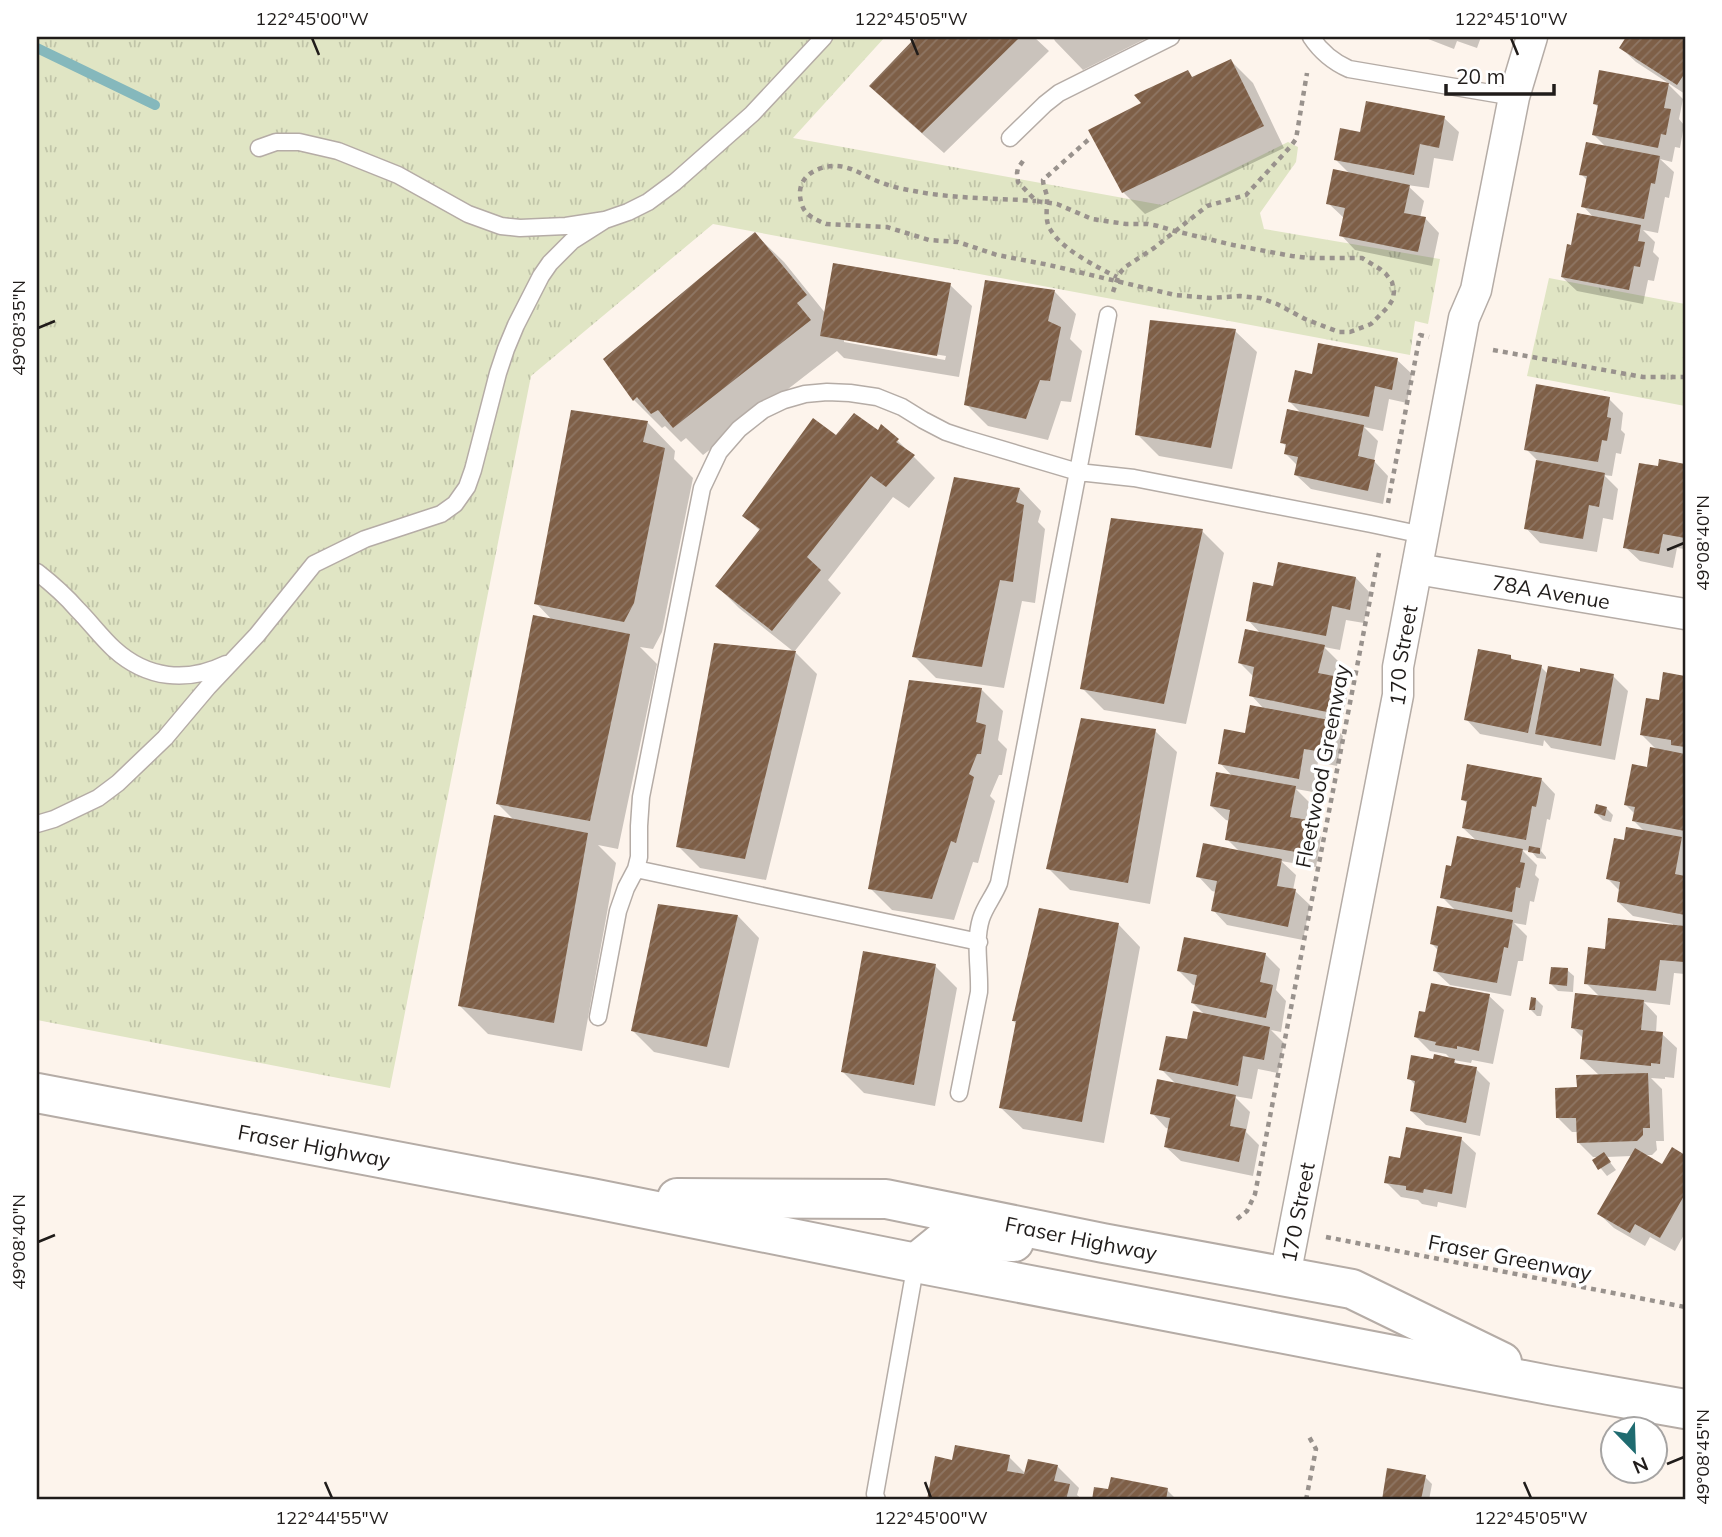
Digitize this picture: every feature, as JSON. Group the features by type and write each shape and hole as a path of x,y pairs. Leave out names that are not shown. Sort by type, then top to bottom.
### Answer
{"main road":[{"name":"Fraser Highway","path":"37,1093 1685,1409"},
{"name":"Fraser Highway","path":"591,1198 886,1199 1352,1289 1549,1385"},
{"path":"916,1263 943,1241 1103,1243"}],"street":[{"name":"170 Street","path":"1285,1276 1398,695 1398,667 1464,318 1476,290 1514,97 1532,37"},
{"name":"78A Avenue","path":"1417,569 1685,614"}],"lane":[{"path":"259,148 276,142 299,142 338,151 398,175 468,214 501,226 566,226 605,220 648,202 675,182 752,114 824,37"},
{"path":"1010,138 1059,93 1171,37"},
{"path":"1311,37 1327,56 1349,69 1514,97"},
{"path":"37,824 98,798 118,783 165,738 273,616 314,564 365,539 441,514 455,504 467,488 473,470 506,349 541,276 572,241 605,220"},
{"path":"959,1093 979,992 977,965 981,920 999,883 1108,315"},
{"path":"598,1017 618,911 639,858 641,797 702,488 719,452 739,429 763,410 805,394 827,392 877,397 902,407 946,432 1078,472 1134,478 1423,535"},
{"path":"37,572 77,608 114,649 132,663 156,673 178,677 212,671 234,660"},
{"path":"636,869 979,942"},
{"path":"877,1500 875,1493 916,1263"}],"path":[{"path":"1108,315 1116,279 1125,267 1207,206 1246,195 1291,146 1296,139 1311,37"},
{"path":"1088,140 1043,180 1048,202 1048,224 1053,233 1069,248 1116,279"},
{"path":"1025,159 1018,167 1016,177 1036,201"},
{"path":"830,166 853,169 878,181 916,192 1048,202 1092,219 1149,224 1292,256 1363,258 1386,274 1392,282 1393,299 1371,324 1350,332 1339,332 1260,298 1196,298 1175,295 1116,279 997,255 958,242 929,240 887,227 826,224 804,211 799,195 803,180 810,174 830,166"},
{"name":"Fleetwood Greenway","path":"1237,1219 1247,1211 1255,1194 1420,335 1431,337"},
{"path":"1492,349 1643,377 1685,377"},
{"name":"Fraser Greenway","path":"1329,1237 1685,1307"},
{"path":"1306,1500 1316,1449 1308,1435"}],"green space":[{"path":"37,37 885,37 793,138 1162,205 1288,142 1298,147 1296,162 1260,213 1264,229 1440,259 1428,324 1415,321 1410,355 713,224 531,376 390,1088 37,1020"},
{"path":"1549,278 1685,304 1685,406 1527,376"}],"building":[{"path":"916,37 1020,37 922,133 869,86"},
{"path":"1626,37 1685,37 1685,73 1677,85 1619,48"},
{"path":"1231,59 1264,126 1122,193 1088,130 1141,103 1134,95 1188,70 1192,77"},
{"path":"1599,70 1669,83 1664,108 1671,109 1666,135 1661,134 1658,148 1592,135 1598,105 1593,104"},
{"path":"1366,101 1445,116 1439,148 1420,144 1414,175 1334,160 1340,128 1360,132"},
{"path":"1586,142 1660,156 1644,219 1581,207 1587,176 1579,175"},
{"path":"1333,169 1410,185 1404,213 1426,217 1418,252 1339,236 1345,208 1326,204"},
{"path":"1577,213 1641,225 1638,241 1645,242 1640,267 1634,266 1629,290 1561,277 1567,244 1571,245"},
{"path":"755,232 807,295 797,303 811,320 673,428 658,410 651,414 637,397 633,401 603,359"},
{"path":"833,263 951,283 937,356 820,336"},
{"path":"985,280 1055,290 1048,321 1061,327 1050,381 1040,380 1026,419 964,405"},
{"path":"1150,320 1236,329 1211,448 1135,435"},
{"path":"1318,343 1398,358 1392,390 1375,386 1369,417 1288,402 1295,370 1312,374"},
{"path":"1536,384 1610,397 1607,417 1611,418 1607,441 1602,440 1598,462 1524,450"},
{"path":"1287,409 1364,425 1358,456 1375,460 1368,491 1294,475 1298,457 1284,454 1286,444 1280,443"},
{"path":"571,410 648,421 643,442 665,448 634,603 624,622 534,604"},
{"path":"854,413 878,430 881,424 899,439 896,442 915,455 886,487 871,476 807,557 821,570 772,631 715,586 760,529 742,516 813,418 836,435"},
{"path":"1659,459 1685,464 1685,538 1663,534 1659,554 1623,548 1639,463 1658,466"},
{"path":"1536,460 1605,473 1599,507 1589,505 1583,539 1524,529"},
{"path":"954,477 1020,488 1016,502 1024,505 1013,582 1000,580 982,667 912,657"},
{"path":"1111,518 1203,529 1164,704 1080,689"},
{"path":"1278,562 1356,577 1350,610 1332,606 1326,636 1246,621 1253,582 1273,586"},
{"path":"533,615 630,634 590,821 496,804"},
{"path":"1245,629 1325,645 1318,673 1334,676 1327,712 1249,696 1254,667 1238,663"},
{"path":"714,643 796,651 745,859 676,847"},
{"path":"1478,649 1511,655 1511,659 1542,665 1528,733 1464,720"},
{"path":"1548,666 1580,672 1580,668 1614,674 1601,746 1535,734"},
{"path":"1663,672 1685,676 1685,747 1671,745 1671,740 1640,735 1646,698 1659,700"},
{"path":"909,680 982,688 976,722 986,725 981,754 977,754 969,774 974,777 956,843 951,841 932,899 868,889"},
{"path":"1250,705 1329,720 1323,752 1304,749 1299,779 1218,764 1224,729 1245,733"},
{"path":"1081,718 1156,729 1128,883 1046,869"},
{"path":"1650,747 1685,754 1685,831 1632,821 1635,807 1624,805 1632,764 1647,767"},
{"path":"1467,764 1542,778 1536,807 1532,806 1526,840 1462,828 1467,801 1461,800"},
{"path":"1216,772 1296,786 1290,817 1308,820 1302,853 1225,840 1230,810 1210,806"},
{"path":"1596,804 1607,807 1605,816 1594,813"},
{"path":"494,815 588,833 554,1023 458,1006"},
{"path":"1626,827 1682,837 1675,874 1685,876 1685,915 1617,902 1620,882 1606,879 1614,838 1624,840"},
{"path":"1457,836 1523,849 1520,862 1525,863 1520,888 1516,887 1512,912 1440,898 1446,865 1451,866"},
{"path":"1203,843 1282,859 1277,886 1296,889 1288,927 1211,911 1217,881 1196,877"},
{"path":"1529,846 1540,848 1540,854 1528,852"},
{"path":"658,904 738,915 707,1047 631,1031"},
{"path":"1437,906 1513,920 1497,983 1433,971 1438,946 1430,944"},
{"path":"1039,908 1119,923 1082,1122 999,1108 1016,1021 1012,1021"},
{"path":"1608,918 1685,926 1684,962 1660,960 1656,991 1584,984 1588,947 1605,949"},
{"path":"1184,937 1266,953 1260,982 1273,985 1266,1018 1191,1003 1197,975 1177,971"},
{"path":"863,951 936,964 914,1085 841,1072"},
{"path":"1551,967 1568,968 1567,986 1549,984"},
{"path":"1431,983 1490,994 1479,1051 1435,1045 1436,1042 1414,1037 1419,1011 1425,1012"},
{"path":"1575,993 1644,1000 1641,1030 1663,1032 1660,1064 1651,1063 1651,1066 1580,1059 1583,1030 1571,1028"},
{"path":"1531,997 1536,998 1535,1010 1529,1010"},
{"path":"1193,1011 1270,1027 1264,1060 1243,1056 1238,1086 1159,1070 1166,1036 1187,1039"},
{"path":"1434,1054 1455,1059 1454,1063 1477,1067 1466,1123 1410,1111 1415,1081 1407,1079 1411,1055 1433,1059"},
{"path":"1648,1073 1650,1128 1643,1128 1643,1135 1637,1141 1577,1143 1576,1118 1556,1118 1555,1088 1577,1087 1576,1075"},
{"path":"1157,1079 1236,1095 1230,1126 1246,1129 1239,1162 1164,1147 1170,1118 1150,1114"},
{"path":"1406,1127 1462,1137 1452,1194 1424,1189 1423,1193 1406,1190 1406,1186 1384,1183 1389,1156 1400,1158"},
{"path":"1672,1147 1685,1155 1685,1194 1660,1238 1635,1224 1630,1233 1597,1214 1635,1148 1662,1164"},
{"path":"1604,1152 1611,1162 1598,1170 1592,1160"},
{"path":"955,1445 1010,1455 1007,1471 1024,1474 1028,1459 1058,1465 1054,1481 1070,1484 1066,1500 927,1500 935,1456 952,1460"},
{"path":"1387,1468 1426,1475 1421,1500 1382,1500"},
{"path":"1111,1477 1168,1488 1166,1500 1092,1500 1094,1487 1108,1489"}],"waterway":[{"path":"37,48 155,105"}]}
